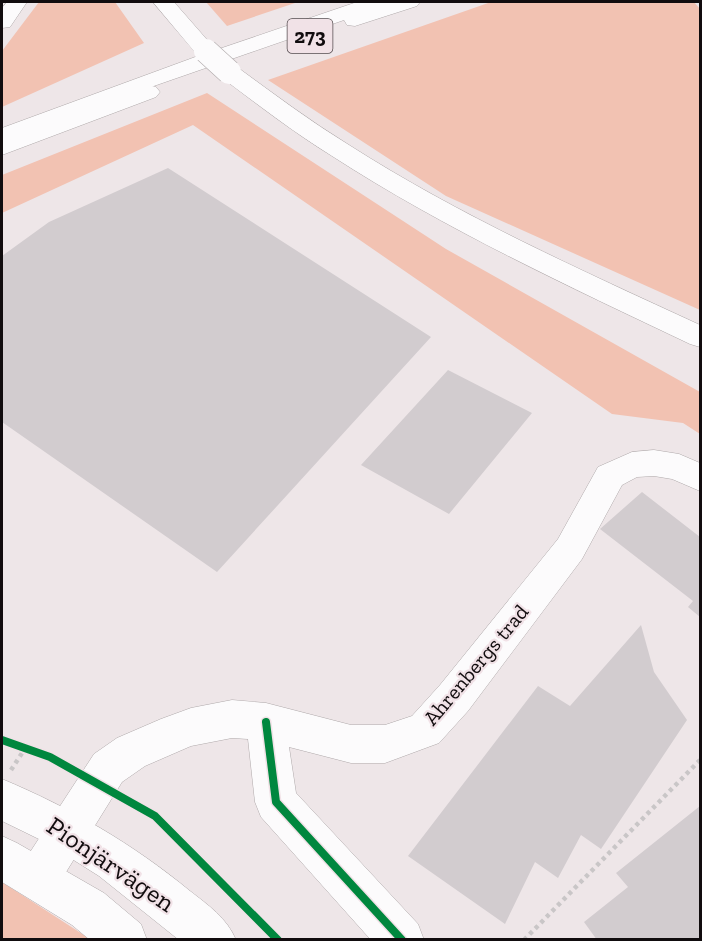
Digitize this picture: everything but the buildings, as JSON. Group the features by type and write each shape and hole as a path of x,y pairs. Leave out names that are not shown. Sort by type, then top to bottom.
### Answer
{"main road":[{"path":"2,22 17,2"},
{"path":"163,2 206,51 229,72 315,137 396,186 475,229 700,337"},
{"path":"2,136 140,83 376,2"},
{"name":"273","path":"2,148 148,92 410,2"},
{"name":"Ahrenbergs trad","path":"20,868 68,830 108,768 131,752 191,727 232,720 266,722 351,744 385,744 425,730 454,698 570,549 610,476 632,465 654,463 679,467 700,478"},
{"path":"266,722 276,802 402,939"},
{"name":"Pionjärvägen","path":"4,788 163,895 214,939"},
{"path":"20,868 88,909 125,939"}],"path":[{"path":"4,788 26,747"},
{"path":"524,939 700,760"}],"shaded area":[{"path":"39,2 115,2 144,43 2,107 2,51"},
{"path":"206,2 298,2 227,26"},
{"path":"491,2 694,2 700,9 700,310 446,196 268,80"},
{"path":"207,93 446,249 700,392 700,434 683,423 612,414 193,125 2,213 2,175"},
{"path":"2,882 90,939 2,939"}],"cycle path":[{"path":"266,722 276,802 402,940"},
{"path":"2,740 50,757 155,816 278,940"}]}
